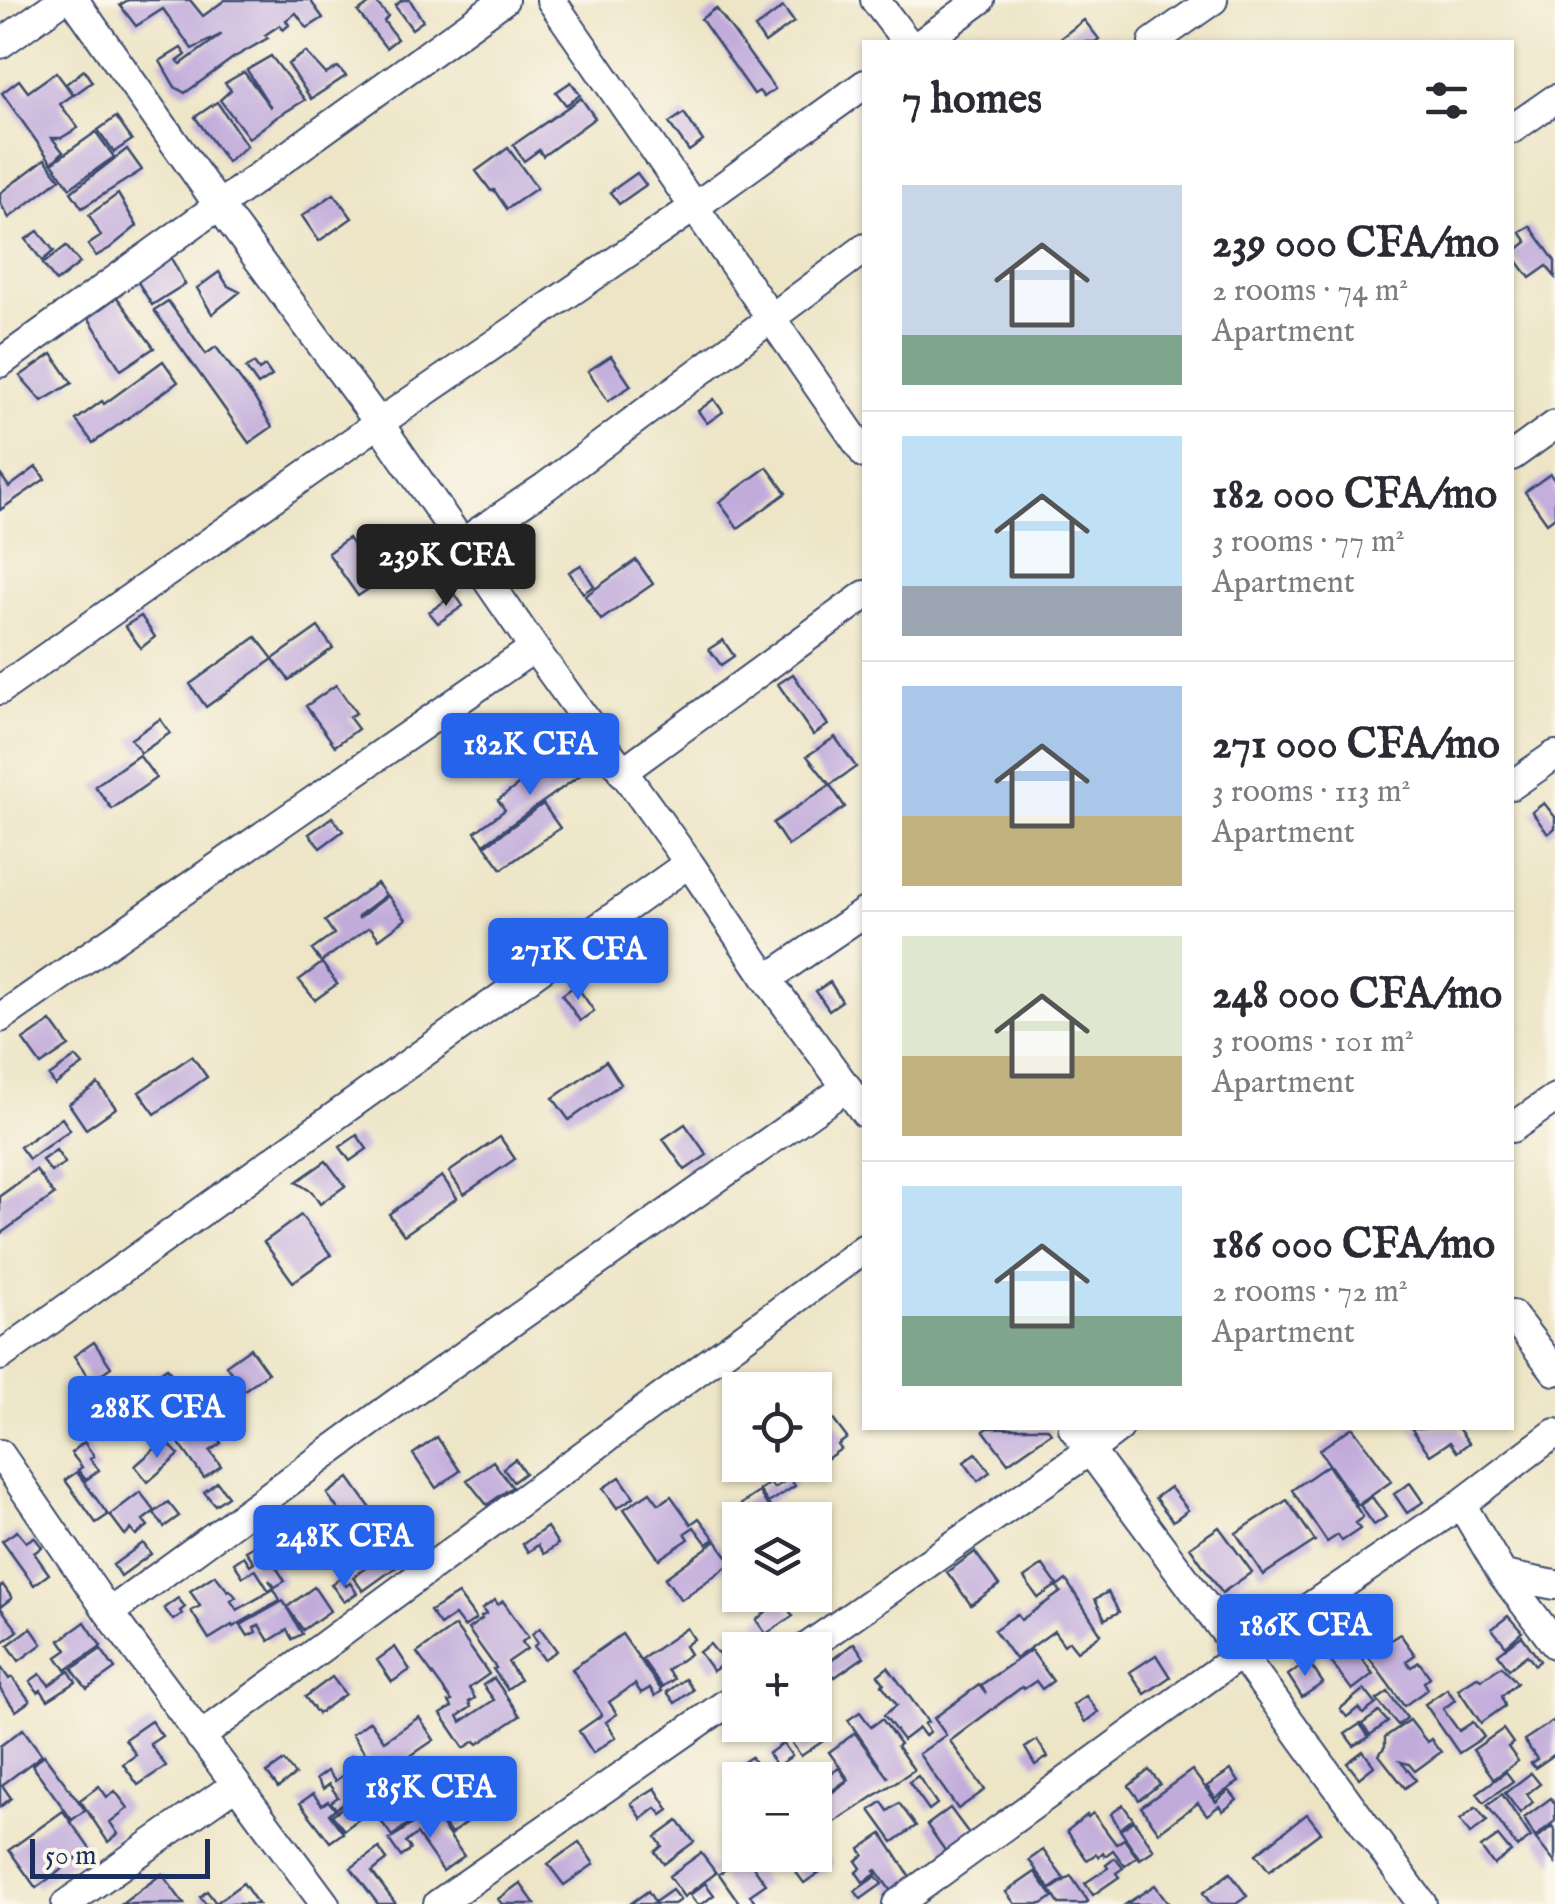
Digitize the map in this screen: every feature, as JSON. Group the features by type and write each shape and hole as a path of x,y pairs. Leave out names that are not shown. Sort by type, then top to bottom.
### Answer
{"street":[{"path":"0,44 62,0"},
{"path":"74,0 219,206 380,422 766,979 862,1109"},
{"path":"0,362 504,0"},
{"path":"551,0 862,450"},
{"path":"876,0 905,40"},
{"path":"925,40 980,0"},
{"path":"1155,40 1195,5"},
{"path":"0,690 862,86"},
{"path":"1514,128 1555,99"},
{"path":"462,543 862,250"},
{"path":"1514,455 1555,426"},
{"path":"622,772 862,597"},
{"path":"0,1018 534,648"},
{"path":"1514,784 1555,755"},
{"path":"0,1356 689,863"},
{"path":"766,979 862,914"},
{"path":"109,1612 395,1404 847,1087"},
{"path":"1514,1127 1555,1098"},
{"path":"200,1737 862,1250"},
{"path":"1514,1319 1555,1370"},
{"path":"1074,1430 1422,1904"},
{"path":"829,1632 1116,1430"},
{"path":"898,1904 1241,1654 1461,1504 1555,1433"},
{"path":"0,1454 109,1612 325,1904"},
{"path":"1461,1504 1503,1575 1555,1644"},
{"path":"1503,1575 1555,1585"},
{"path":"438,1904 722,1707"},
{"path":"66,1904 235,1785"}],"building":[{"path":"128,0 190,0 203,16 225,0 310,0 323,18 307,28 296,13 286,20 289,25 283,30 280,25 265,35 268,38 185,93 175,87 160,61 181,48 186,55 178,61 181,64 222,34 192,49 163,9 136,26 120,5"},
{"path":"374,0 388,16 384,21 397,39 386,48 358,12"},
{"path":"410,0 423,21 412,29 395,6"},
{"path":"783,7 794,22 765,43 755,28"},
{"path":"716,8 775,89 764,97 759,91 754,94 701,19"},
{"path":"1084,20 1099,39 1098,40 1058,40"},
{"path":"306,52 326,74 338,67 346,76 311,99 288,64"},
{"path":"271,56 305,100 249,138 220,100 231,90 225,83 244,72 271,108 247,70"},
{"path":"84,70 92,82 74,95 66,84"},
{"path":"56,72 73,95 60,104 78,128 61,138 52,138 63,152 52,163 2,93 19,80 28,92"},
{"path":"571,82 580,95 566,105 556,92"},
{"path":"581,98 595,118 543,156 539,150 524,161 513,145"},
{"path":"217,102 247,146 227,162 195,117"},
{"path":"684,113 703,141 689,151 669,123"},
{"path":"116,117 132,140 114,152 98,130"},
{"path":"96,132 114,157 70,188 52,163"},
{"path":"508,148 537,188 507,209 476,171"},
{"path":"127,149 142,170 82,208 71,192"},
{"path":"45,159 60,179 9,218 0,203 0,193"},
{"path":"637,173 646,185 619,204 610,192"},
{"path":"118,194 137,226 96,256 88,245 101,236 89,215"},
{"path":"334,194 352,218 319,241 302,216"},
{"path":"1530,226 1555,261 1555,277 1547,266 1530,278 1514,257 1527,242 1520,232"},
{"path":"38,231 54,251 42,261 26,239"},
{"path":"66,246 80,263 56,282 43,264"},
{"path":"170,256 185,284 152,305 136,279"},
{"path":"219,272 228,286 240,292 212,314 197,288"},
{"path":"116,296 154,348 121,370 86,314"},
{"path":"168,301 206,354 216,347 272,427 249,443 154,310"},
{"path":"52,354 72,383 42,401 20,376"},
{"path":"611,356 631,386 608,401 588,371"},
{"path":"163,361 178,382 93,443 76,420"},
{"path":"254,363 259,370 265,366 272,376 258,385 246,368"},
{"path":"714,399 723,412 707,423 698,411"},
{"path":"36,467 45,479 0,510 0,474 9,487"},
{"path":"767,467 786,493 738,528 719,502"},
{"path":"1550,474 1555,481 1555,517 1547,523 1525,492"},
{"path":"348,538 379,582 358,596 328,553"},
{"path":"636,560 653,584 601,620 585,596"},
{"path":"581,565 594,586 583,593 569,572"},
{"path":"455,594 463,606 438,623 429,612"},
{"path":"141,616 155,637 141,648 125,626"},
{"path":"318,627 333,648 289,680 273,659"},
{"path":"256,637 273,659 206,707 190,684"},
{"path":"723,640 734,656 721,665 709,649"},
{"path":"793,674 828,725 813,735 778,684"},
{"path":"336,685 356,713 349,717 358,729 335,746 306,706"},
{"path":"160,719 170,733 141,753 131,739"},
{"path":"835,737 856,767 830,785 807,756"},
{"path":"139,755 156,778 112,809 95,786"},
{"path":"574,756 586,771 484,844 475,832 505,810 498,800 525,780 530,787"},
{"path":"830,785 845,807 788,846 773,823"},
{"path":"1544,803 1555,817 1555,828 1548,834 1532,812"},
{"path":"543,804 560,828 502,869 485,846"},
{"path":"332,817 343,831 320,848 309,834"},
{"path":"377,883 386,895 359,918 388,896 406,919 379,939 368,928 321,962 312,950 334,934 325,921"},
{"path":"322,963 337,984 315,1000 299,980"},
{"path":"830,982 842,1001 829,1010 816,991"},
{"path":"576,985 594,1011 580,1021 562,995"},
{"path":"51,1021 69,1046 41,1065 23,1040"},
{"path":"192,1056 207,1077 155,1114 139,1092"},
{"path":"76,1057 83,1065 55,1085 49,1076"},
{"path":"606,1061 621,1084 569,1120 553,1098"},
{"path":"98,1084 116,1108 86,1129 69,1104"},
{"path":"62,1118 70,1130 29,1159 20,1147"},
{"path":"685,1124 707,1155 685,1170 663,1139"},
{"path":"357,1135 367,1149 350,1161 340,1147"},
{"path":"500,1137 515,1159 464,1194 449,1172"},
{"path":"56,1150 65,1163 51,1172 42,1160"},
{"path":"326,1161 345,1186 320,1204 312,1192 296,1182"},
{"path":"36,1170 54,1195 0,1234 0,1196"},
{"path":"442,1176 457,1198 404,1235 389,1214"},
{"path":"301,1215 331,1255 293,1282 264,1242"},
{"path":"94,1342 111,1367 91,1381 74,1356"},
{"path":"250,1348 268,1373 243,1391 226,1365"},
{"path":"167,1368 183,1391 148,1416 131,1393"},
{"path":"201,1415 221,1443 210,1451 221,1466 204,1478 173,1435"},
{"path":"832,1418 847,1438 838,1445 841,1449 832,1455"},
{"path":"1049,1430 1051,1433 1008,1463 984,1431"},
{"path":"1348,1430 1354,1430 1392,1481 1358,1505 1319,1450"},
{"path":"1412,1430 1459,1430 1469,1443 1457,1452 1450,1442 1430,1455"},
{"path":"437,1437 460,1471 436,1488 413,1454"},
{"path":"165,1440 179,1455 148,1482 135,1466"},
{"path":"84,1442 99,1470 86,1480 71,1453"},
{"path":"976,1453 990,1472 978,1481 964,1462"},
{"path":"515,1459 525,1473 513,1482 503,1468"},
{"path":"493,1461 512,1487 487,1505 467,1480"},
{"path":"1328,1465 1363,1517 1355,1523 1360,1529 1342,1541 1338,1535 1327,1542 1292,1490"},
{"path":"77,1472 108,1515 96,1523 65,1480"},
{"path":"620,1477 634,1497 617,1508 603,1488"},
{"path":"349,1478 377,1517 355,1533 327,1494"},
{"path":"217,1482 228,1496 215,1505 204,1492"},
{"path":"784,1482 795,1486 767,1502 759,1490 770,1483 774,1488"},
{"path":"1410,1483 1423,1502 1407,1513 1394,1494"},
{"path":"1170,1487 1188,1510 1173,1521 1155,1498"},
{"path":"140,1492 155,1511 143,1520 148,1526 136,1535 131,1529 125,1535 110,1515"},
{"path":"650,1492 659,1504 671,1496 691,1524 699,1518 715,1539 707,1544 694,1527 685,1533 689,1539 659,1559 624,1509"},
{"path":"759,1492 765,1502 744,1502"},
{"path":"1372,1497 1386,1517 1374,1525 1360,1505"},
{"path":"1287,1500 1315,1541 1263,1575 1236,1533"},
{"path":"168,1502 179,1516 164,1527 154,1513"},
{"path":"547,1527 558,1544 544,1554 538,1545 528,1552 523,1544"},
{"path":"1219,1527 1252,1572 1222,1593 1190,1547"},
{"path":"17,1531 26,1542 34,1537 42,1547 34,1553 49,1574 34,1585 2,1541"},
{"path":"389,1536 406,1560 363,1591 353,1577 368,1566 361,1556"},
{"path":"716,1541 722,1549 722,1570 681,1600 665,1578"},
{"path":"260,1542 285,1581 275,1587 269,1580 274,1588 269,1591 255,1569 243,1577 234,1563 244,1556 250,1565 254,1562 246,1551"},
{"path":"143,1543 151,1554 121,1576 113,1565"},
{"path":"975,1552 999,1585 971,1605 947,1572"},
{"path":"1043,1565 1057,1585 1038,1598 1024,1578"},
{"path":"215,1575 236,1597 231,1601 237,1610 274,1589 280,1600 209,1639 191,1611 200,1606 190,1591"},
{"path":"340,1578 357,1593 344,1602 331,1584"},
{"path":"1066,1580 1101,1634 1077,1651 1069,1641 1064,1645 1054,1631 1015,1659 994,1630 1017,1614 1021,1620 1061,1592 1057,1587"},
{"path":"3,1585 12,1598 0,1607 0,1587"},
{"path":"314,1587 330,1611 303,1630 287,1607"},
{"path":"1108,1592 1119,1612 1105,1619 1095,1599"},
{"path":"458,1594 476,1619 464,1627 455,1615 440,1625 430,1611"},
{"path":"178,1598 185,1607 173,1620 164,1608"},
{"path":"495,1600 498,1605 503,1601 528,1637 522,1642 527,1649 508,1662 520,1680 507,1689 468,1629 482,1619 486,1614 482,1609"},
{"path":"283,1601 302,1634 292,1639 287,1630 269,1641 259,1625 248,1636 241,1625"},
{"path":"0,1607 18,1631 0,1644"},
{"path":"766,1612 790,1612 793,1616 769,1632 765,1632 756,1620"},
{"path":"1508,1616 1522,1632 1506,1646 1492,1629"},
{"path":"85,1622 101,1646 66,1670 57,1657 67,1650 60,1640"},
{"path":"455,1626 489,1674 469,1688 475,1698 469,1702 471,1707 458,1716 461,1722 494,1700 483,1685 494,1678 520,1716 478,1744 475,1741 464,1748 441,1714 452,1707 452,1701 417,1653"},
{"path":"31,1628 42,1644 19,1661 8,1645"},
{"path":"540,1628 557,1651 544,1659 534,1646 538,1643 532,1634"},
{"path":"687,1628 694,1639 685,1646 690,1654 667,1670 674,1679 662,1687 642,1659"},
{"path":"622,1634 662,1691 655,1696 650,1688 641,1693 635,1684 609,1702 617,1714 606,1722 616,1737 593,1753 579,1731 602,1715 572,1669"},
{"path":"1400,1634 1415,1655 1406,1661 1411,1667 1419,1662 1430,1677 1424,1682 1428,1689 1404,1706 1365,1652 1385,1638 1388,1642"},
{"path":"1345,1635 1373,1674 1352,1690 1323,1651"},
{"path":"1522,1636 1540,1661 1535,1665 1527,1655 1509,1669 1498,1654"},
{"path":"854,1643 864,1657 835,1677 832,1660"},
{"path":"710,1644 718,1654 722,1651 722,1665 713,1671 699,1652"},
{"path":"395,1647 410,1670 392,1682 377,1660"},
{"path":"101,1649 115,1669 87,1689 72,1669"},
{"path":"1031,1650 1053,1681 1042,1689 1036,1681 1022,1687 950,1741 985,1790 958,1809 919,1754 946,1735 934,1718 979,1685 986,1694 981,1685"},
{"path":"1156,1655 1170,1677 1145,1694 1130,1672"},
{"path":"1308,1661 1323,1683 1302,1697 1288,1675"},
{"path":"0,1666 30,1701 16,1711 0,1689"},
{"path":"1502,1666 1517,1683 1502,1696 1505,1706 1481,1723 1458,1689"},
{"path":"888,1667 928,1722 924,1724 930,1732 925,1736 919,1728 903,1740 884,1715 897,1705 878,1675"},
{"path":"69,1671 76,1682 48,1700 30,1681 40,1674 49,1685"},
{"path":"332,1677 345,1694 318,1714 305,1697"},
{"path":"685,1679 693,1690 675,1703 667,1692"},
{"path":"1364,1689 1376,1704 1363,1714 1358,1708 1347,1717 1340,1709"},
{"path":"1447,1689 1455,1700 1443,1709 1459,1731 1473,1722 1484,1737 1459,1753 1425,1704"},
{"path":"1388,1692 1407,1718 1398,1725 1377,1700"},
{"path":"1086,1696 1098,1712 1085,1722 1073,1705"},
{"path":"860,1712 871,1727 882,1719 914,1770 832,1824 832,1792 849,1780 829,1752 855,1733 888,1778 848,1720"},
{"path":"1379,1712 1388,1722 1370,1735 1362,1724"},
{"path":"419,1717 434,1740 381,1776 352,1734 370,1721 384,1741"},
{"path":"1410,1720 1427,1742 1431,1739 1441,1752 1415,1771 1401,1762 1416,1780 1405,1788 1379,1755 1385,1737"},
{"path":"151,1721 162,1736 150,1744 166,1766 138,1785 123,1764 136,1755 125,1739"},
{"path":"1553,1721 1555,1754 1535,1768 1531,1763 1537,1759 1524,1740"},
{"path":"1360,1724 1369,1737 1354,1746 1345,1734"},
{"path":"23,1729 42,1755 2,1785 11,1798 0,1807 0,1746"},
{"path":"1503,1729 1513,1743 1508,1747 1518,1761 1494,1779 1473,1750"},
{"path":"1037,1740 1048,1757 1035,1765 1025,1748"},
{"path":"791,1742 822,1742 801,1756"},
{"path":"783,1743 792,1756 774,1762 768,1754"},
{"path":"1363,1751 1374,1766 1359,1778 1347,1763"},
{"path":"44,1755 85,1810 72,1820 32,1765"},
{"path":"351,1756 366,1777 372,1772 376,1778 366,1789 378,1805 344,1830 332,1815 345,1806 343,1803 336,1809 331,1802 338,1797 329,1784 323,1789 316,1779 327,1771 335,1781 350,1770 344,1761"},
{"path":"284,1761 295,1775 278,1788 267,1773"},
{"path":"839,1768 847,1780 832,1791 832,1773"},
{"path":"1149,1770 1160,1784 1139,1800 1129,1786"},
{"path":"1192,1770 1216,1802 1229,1790 1237,1800 1223,1811 1219,1806 1207,1815 1198,1803 1159,1832 1141,1807"},
{"path":"1231,1770 1239,1782 1215,1798 1207,1786"},
{"path":"1506,1772 1513,1781 1484,1802 1477,1793"},
{"path":"1531,1773 1540,1784 1527,1794 1533,1802 1520,1813 1505,1793"},
{"path":"918,1776 937,1804 929,1810 909,1782"},
{"path":"99,1786 107,1797 115,1791 128,1808 110,1822 118,1834 108,1842 80,1800"},
{"path":"655,1788 669,1810 662,1815 656,1808 642,1819 631,1803"},
{"path":"457,1792 475,1816 451,1834 433,1809"},
{"path":"313,1794 322,1805 328,1801 335,1809 329,1814 343,1833 330,1842 300,1803"},
{"path":"396,1794 404,1804 410,1800 420,1815 392,1836 381,1821 386,1817 379,1807"},
{"path":"1502,1794 1531,1837 1517,1847 1487,1805"},
{"path":"1551,1798 1555,1821 1535,1837 1524,1818"},
{"path":"882,1802 888,1811 899,1803 916,1826 893,1842 870,1810"},
{"path":"1123,1805 1133,1819 1120,1829 1111,1814"},
{"path":"1476,1807 1487,1821 1470,1834 1460,1820"},
{"path":"950,1808 973,1839 949,1856 927,1825"},
{"path":"431,1810 464,1856 443,1871 417,1834 406,1842 411,1849 401,1857 389,1840 422,1817 426,1823 423,1816"},
{"path":"63,1811 90,1849 36,1888 9,1850"},
{"path":"1093,1813 1116,1844 1124,1839 1137,1857 1125,1866 1113,1850 1087,1860 1067,1831"},
{"path":"1307,1814 1321,1832 1269,1871 1256,1854"},
{"path":"678,1821 694,1842 664,1864 655,1852 662,1846 656,1837"},
{"path":"1134,1821 1154,1850 1140,1859 1120,1830"},
{"path":"1552,1826 1555,1830 1555,1863 1536,1839"},
{"path":"882,1834 914,1883 895,1897 876,1870 863,1882 856,1872 861,1868 856,1861 864,1855 860,1849"},
{"path":"1498,1836 1511,1852 1494,1865 1481,1848"},
{"path":"579,1842 594,1864 564,1885 548,1864"},
{"path":"379,1848 387,1860 372,1872 396,1904 378,1904 351,1868"},
{"path":"1043,1850 1064,1879 1050,1889 1029,1860"},
{"path":"701,1853 716,1873 684,1897 669,1876"},
{"path":"1115,1858 1123,1868 1116,1873 1119,1877 1093,1895 1085,1883 1108,1868 1106,1865"},
{"path":"757,1872 766,1884 750,1895 757,1904 740,1904 719,1874"},
{"path":"796,1872 820,1872 804,1883"},
{"path":"1035,1872 1053,1897 1042,1904 1015,1904 1006,1892"},
{"path":"1230,1873 1247,1896 1236,1904 1211,1904 1203,1893"},
{"path":"162,1874 184,1904 122,1904 143,1888"},
{"path":"876,1876 882,1884 861,1899 855,1891"},
{"path":"1071,1876 1088,1901 1059,1904 1050,1890"},
{"path":"243,1883 258,1904 206,1904 200,1897 207,1891 216,1903"},
{"path":"520,1883 535,1904 502,1904 498,1899"},
{"path":"705,1883 714,1895 697,1904 690,1895"},
{"path":"1155,1885 1169,1904 1126,1904"},
{"path":"672,1890 680,1900 674,1904 630,1904 648,1891 655,1902"}]}
